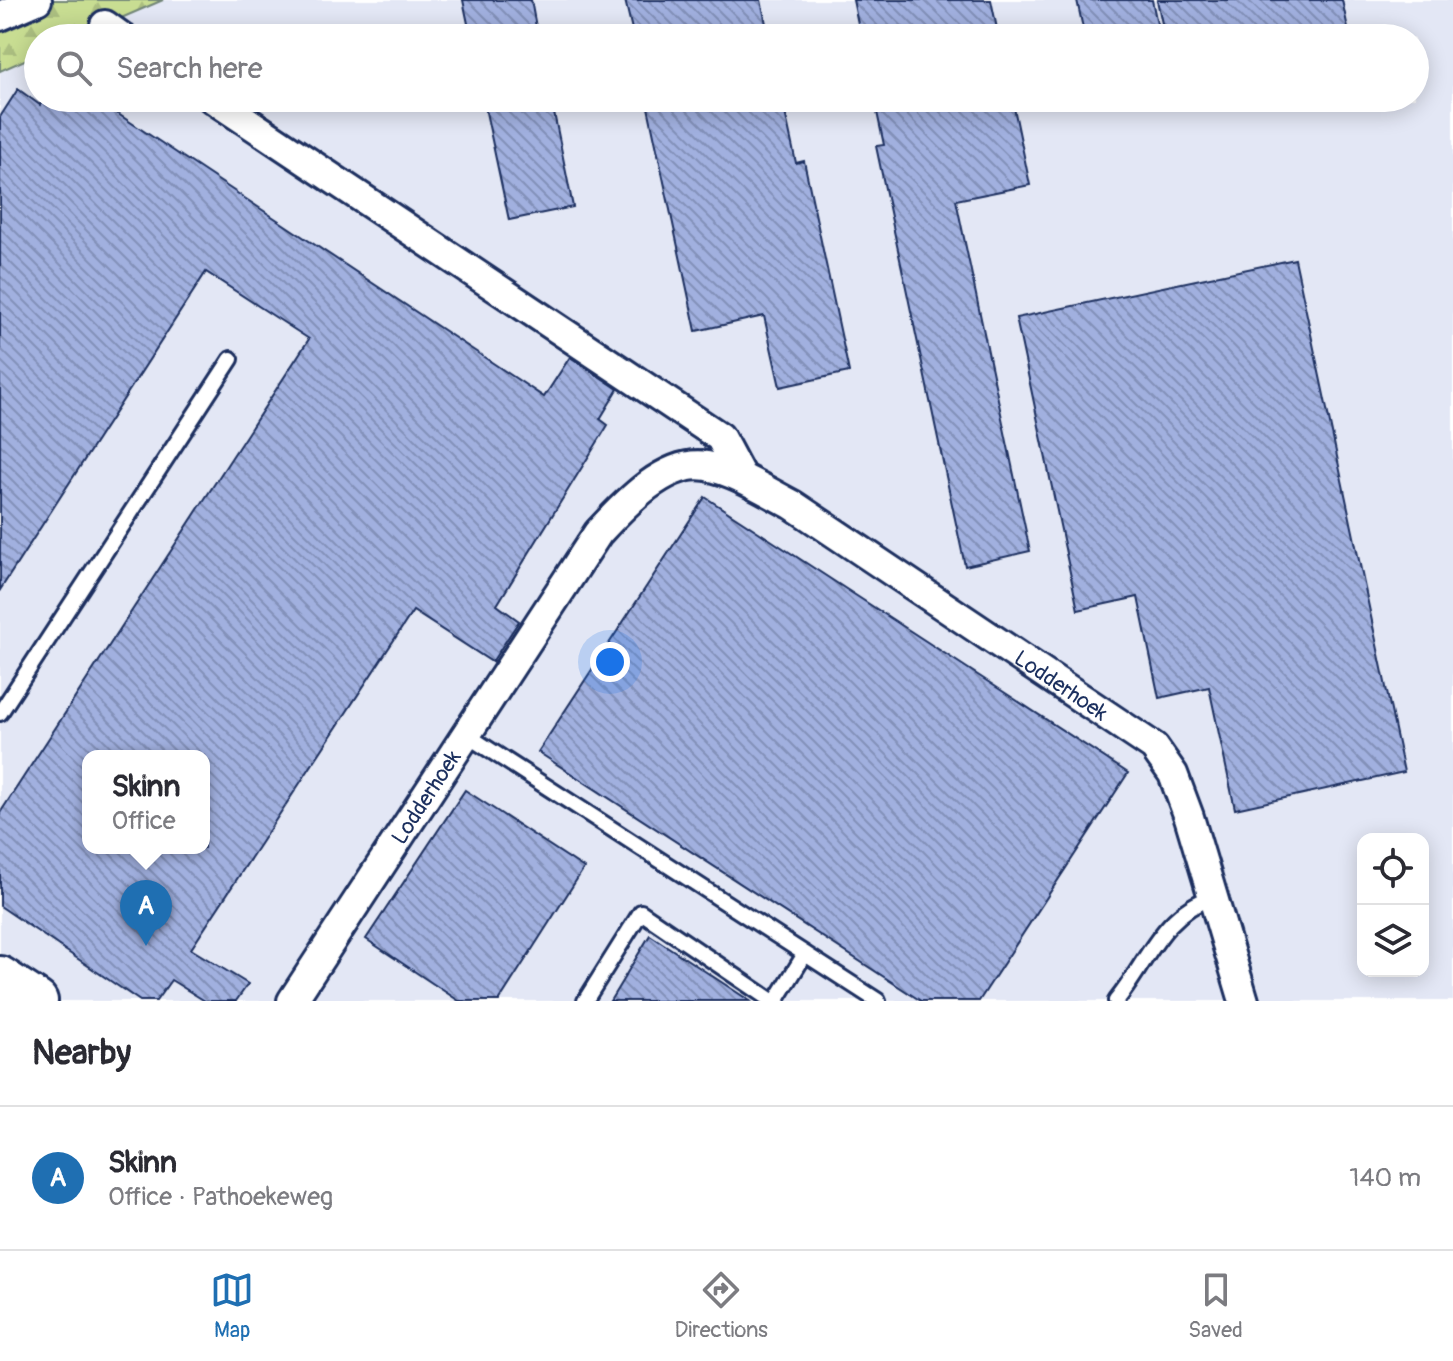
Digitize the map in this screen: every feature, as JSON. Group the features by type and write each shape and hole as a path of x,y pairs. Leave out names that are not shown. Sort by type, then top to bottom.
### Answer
{"main road":[{"path":"0,977 37,1001"}],"street":[{"path":"0,16 37,0"},
{"path":"233,112 720,437 742,478"},
{"name":"Lodderhoek","path":"292,1001 598,533 617,512 664,477 692,465 707,466 742,478 793,505 1154,747 1173,774 1244,1001"}],"lane":[{"path":"0,713 231,359"},
{"path":"465,734 878,1001"},
{"path":"1116,1001 1167,926 1188,908 1213,897"},
{"path":"585,1001 641,912 774,1001 805,954"}],"shaded area":[{"path":"163,0 1453,0 1453,1001 0,1001 0,71 24,60 24,112 1429,112 1429,24 107,24"}],"green space":[{"path":"0,0 163,0 107,24 24,24 24,60 0,71"}],"building":[{"path":"463,0 531,0 535,24 468,24"},
{"path":"625,0 761,0 766,24 631,24"},
{"path":"853,0 991,0 996,24 858,24"},
{"path":"1077,0 1152,0 1157,24 1082,24"},
{"path":"1157,0 1342,0 1347,24 1162,24"},
{"path":"18,89 24,93 24,112 115,112 544,397 570,357 618,389 600,419 608,425 497,605 519,621 492,662 413,611 191,949 248,984 236,1001 205,1001 171,980 156,1001 140,1001 0,906 0,813 309,339 206,272 0,590 0,117"},
{"path":"486,112 554,112 573,207 509,220"},
{"path":"649,112 785,112 796,163 804,161 849,372 780,387 764,316 696,331"},
{"path":"877,112 1015,112 1030,185 956,200 1030,551 965,566 876,146 884,145"},
{"path":"1295,259 1404,772 1235,809 1209,687 1159,698 1138,597 1078,610 1016,318"},
{"path":"705,497 1128,773 979,1001 921,1001 538,752"},
{"path":"465,790 584,868 499,1001 459,1001 366,939"},
{"path":"650,935 750,1001 610,1001"}],"place":[{"name":"Skinn","path":"146,946"}]}
